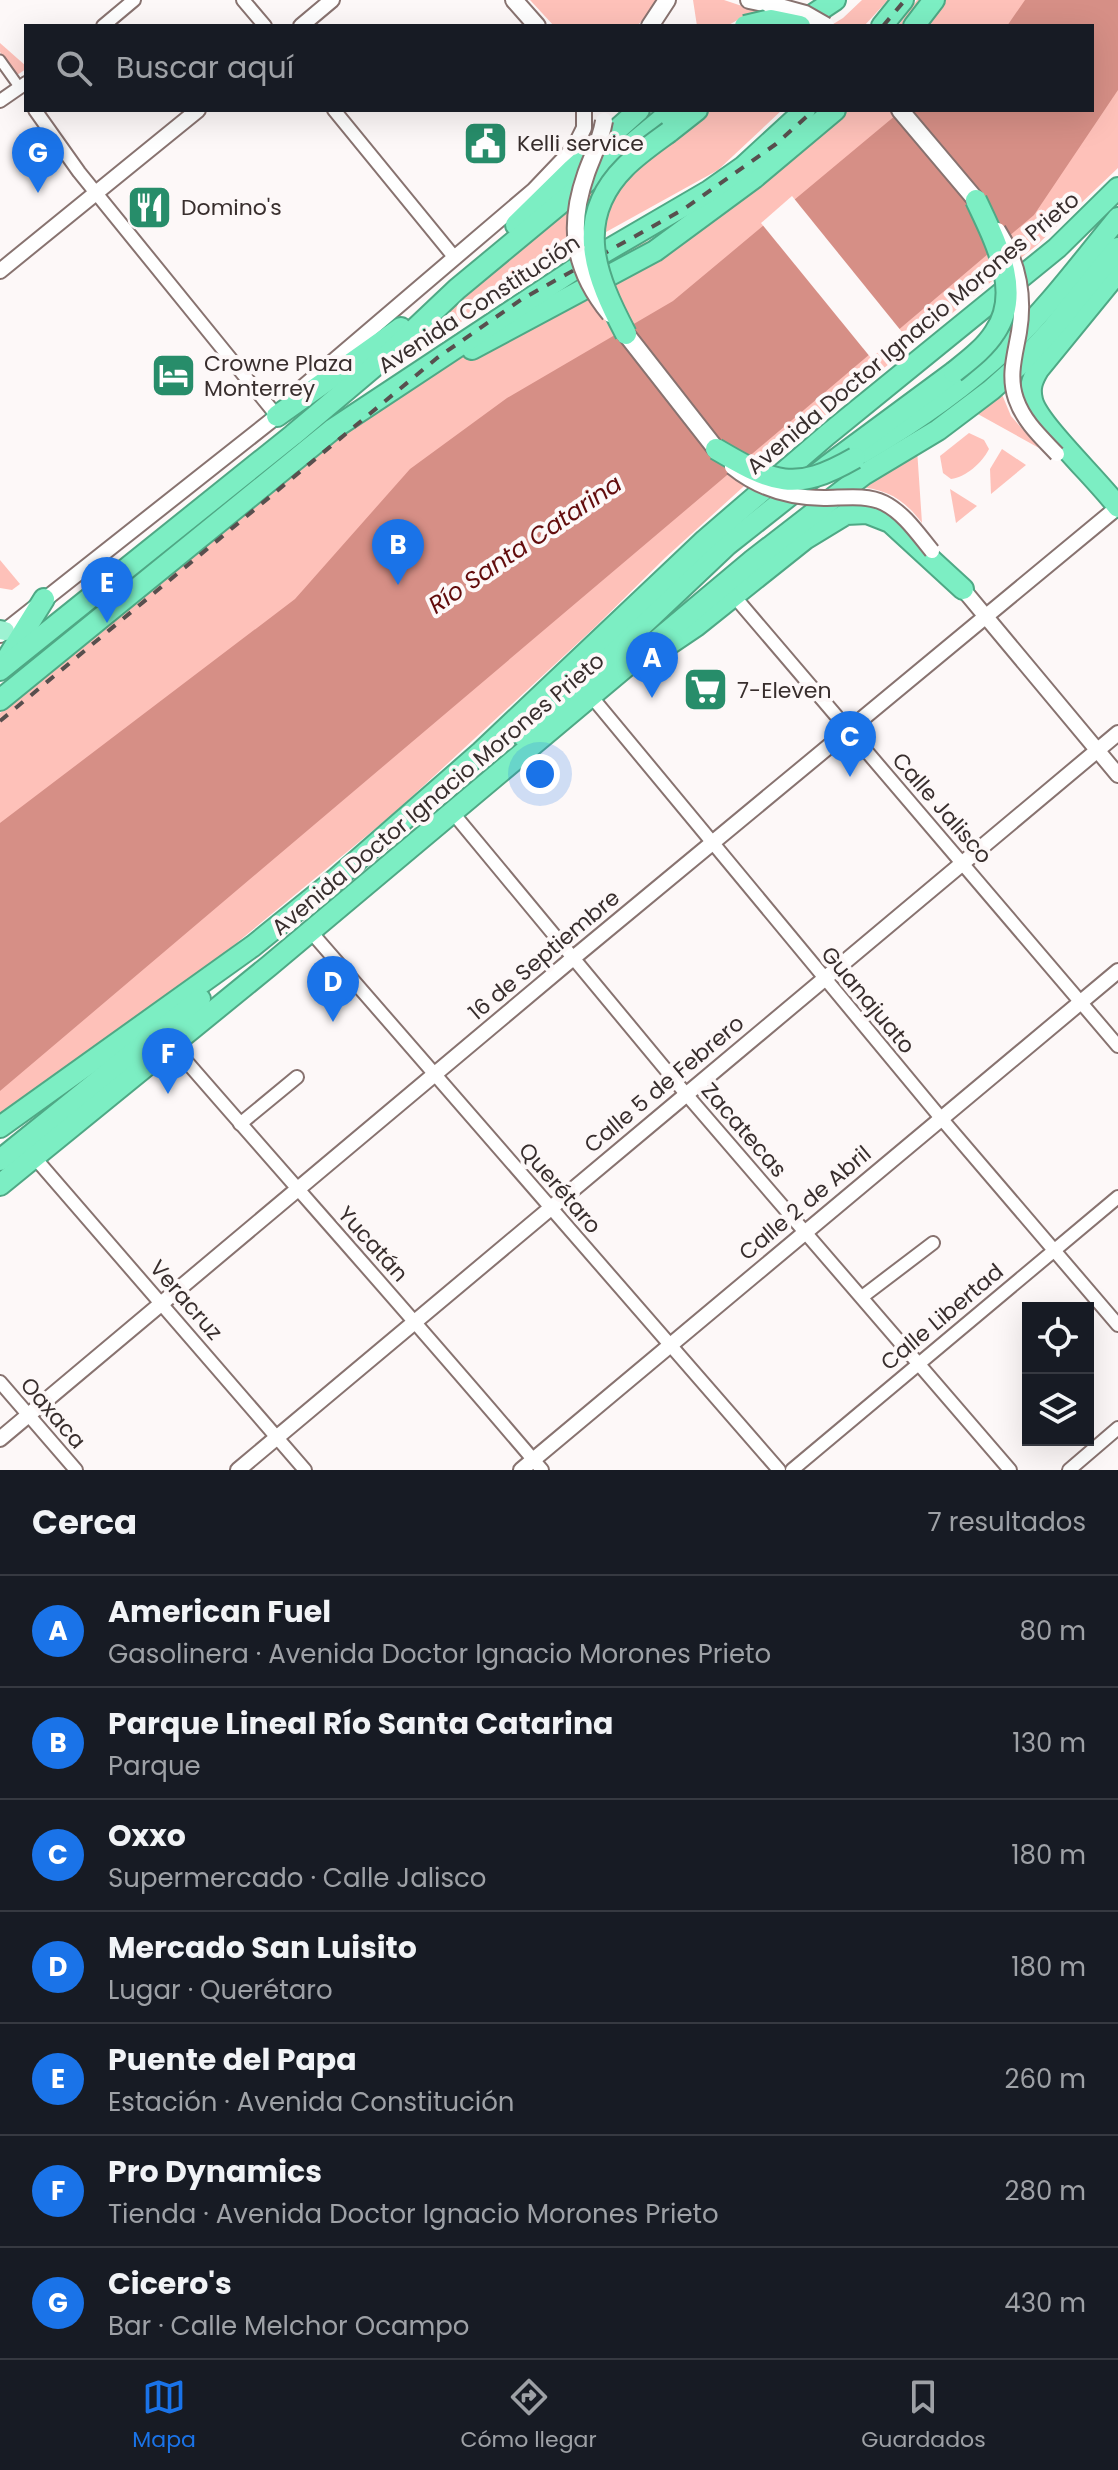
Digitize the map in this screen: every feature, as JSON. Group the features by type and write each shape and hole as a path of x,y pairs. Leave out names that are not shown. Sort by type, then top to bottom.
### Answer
{"highway":[{"path":"801,24 835,0"},
{"path":"825,24 851,0"},
{"path":"884,24 903,0"},
{"path":"916,24 934,0"},
{"path":"754,24 771,20 789,24"},
{"path":"277,416 457,289 541,200 637,112"},
{"name":"Avenida Constitución","path":"0,669 293,435 383,359 457,289 671,112"},
{"path":"626,334 602,287 596,267 593,243 596,220 616,177 637,155 694,112"},
{"name":"Avenida Constitución","path":"0,700 333,429 423,366 572,271 709,191 743,167 803,112"},
{"path":"333,429 481,343 655,251 754,178 833,112"},
{"name":"Avenida Doctor Ignacio Morones Prieto","path":"0,1185 35,1158 253,946 337,878 481,752 705,540 827,435 1046,257 1118,188"},
{"path":"453,813 527,734 727,545 954,372 994,333 1005,308 1007,293 1002,263 976,200"},
{"path":"716,449 753,471 781,480 812,479 855,458 945,399 1006,348 1118,218"},
{"name":"Avenida Doctor Ignacio Morones Prieto","path":"0,1127 159,1035 311,932 721,585 841,491 938,430 991,390 1052,329 1118,248"},
{"path":"1118,272 1038,370 1030,391 1040,416 1118,507"},
{"path":"627,666 680,639 826,524 846,514 875,515 890,522 963,589"},
{"path":"0,669 44,599"},
{"path":"0,1160 159,1035"}],"main road":[{"path":"514,0 535,24"},
{"path":"651,24 667,0"},
{"path":"749,0 805,14 820,24"},
{"path":"902,112 976,200"},
{"path":"604,116 580,192 576,240 585,278 716,449"}],"street":[{"path":"105,24 134,0"},
{"path":"243,0 263,24"},
{"path":"303,24 332,0"},
{"path":"0,60 24,89 0,101"},
{"path":"36,112 97,193 277,416"},
{"path":"0,271 196,112"},
{"path":"336,112 455,258"},
{"path":"2,632 277,416 302,387 534,190 566,158 584,128 584,112"},
{"path":"976,200 1009,250 1019,283 1021,316 1012,370 1017,401 1035,431 1118,507"},
{"path":"716,449 741,474 775,491 812,498 866,498 885,503 904,517 1118,775"},
{"name":"16 de Septiembre","path":"0,1439 572,959 1118,507"},
{"name":"Calle Jalisco","path":"734,596 1118,1046"},
{"name":"Guanajuato","path":"591,696 940,1117 1118,1325"},
{"name":"Calle 5 de Febrero","path":"238,1470 1118,733"},
{"name":"Zacatecas","path":"453,813 686,1094 1010,1470"},
{"name":"Querétaro","path":"311,932 779,1470"},
{"name":"Calle 2 de Abril","path":"521,1470 538,1465 670,1345 1118,971"},
{"name":"Yucatán","path":"159,1035 417,1323 538,1465"},
{"path":"240,1124 297,1077"},
{"name":"Veracruz","path":"35,1158 305,1470"},
{"name":"Calle Libertad","path":"792,1470 1118,1197"},
{"path":"862,1297 933,1243"},
{"name":"Oaxaca","path":"0,1382 76,1470"},
{"path":"1069,1470 1118,1428"}],"shaded area":[{"path":"530,0 656,0 652,10 639,24 552,24"},
{"path":"693,0 724,0 748,8 768,9 748,14 730,24 697,24"},
{"path":"862,0 888,0 866,24 833,24"},
{"name":"Río Santa Catarina","path":"917,0 1118,0 1118,168 1037,245 797,438 393,814 0,1138 0,713 368,413 597,263 694,221 824,112 1094,112 1094,24 899,24"},
{"path":"0,43 24,64 24,70 17,75 0,52"},
{"path":"691,112 780,112 718,170 523,278 417,353 367,381 474,282"},
{"path":"1001,392 1011,416 1039,448 976,413"},
{"path":"969,433 984,440 989,449 973,468 951,479 943,473 940,456"},
{"path":"917,449 922,523 893,496 855,487"},
{"path":"1002,449 1026,465 991,494 990,469"},
{"path":"950,489 977,506 956,523"},
{"path":"0,560 20,584 12,590 0,588"}],"water":[{"name":"Río Santa Catarina","path":"1025,0 1118,0 1118,90 1034,215 0,1091 0,823 295,599 410,469 507,398 673,301 900,112 1094,112 1094,24 1008,24"}],"pier":[{"path":"792,196 902,332 871,358 761,223"}],"railway":[{"path":"885,24 905,0"},
{"path":"0,721 437,358 522,299 684,209 776,144 812,112"}],"place":[{"name":"Kelli service","path":"486,143"},
{"name":"Cicero's","path":"38,193"},
{"name":"Domino's","path":"150,207"},
{"name":"Crowne Plaza Monterrey","path":"173,376"},
{"name":"Parque Lineal Río Santa Catarina","path":"398,585"},
{"name":"Puente del Papa","path":"107,623"},
{"name":"7-Eleven","path":"706,690"},
{"name":"American Fuel","path":"652,698"},
{"name":"Oxxo","path":"850,777"},
{"name":"Mercado San Luisito","path":"333,1022"},
{"name":"Pro Dynamics","path":"168,1094"}]}
